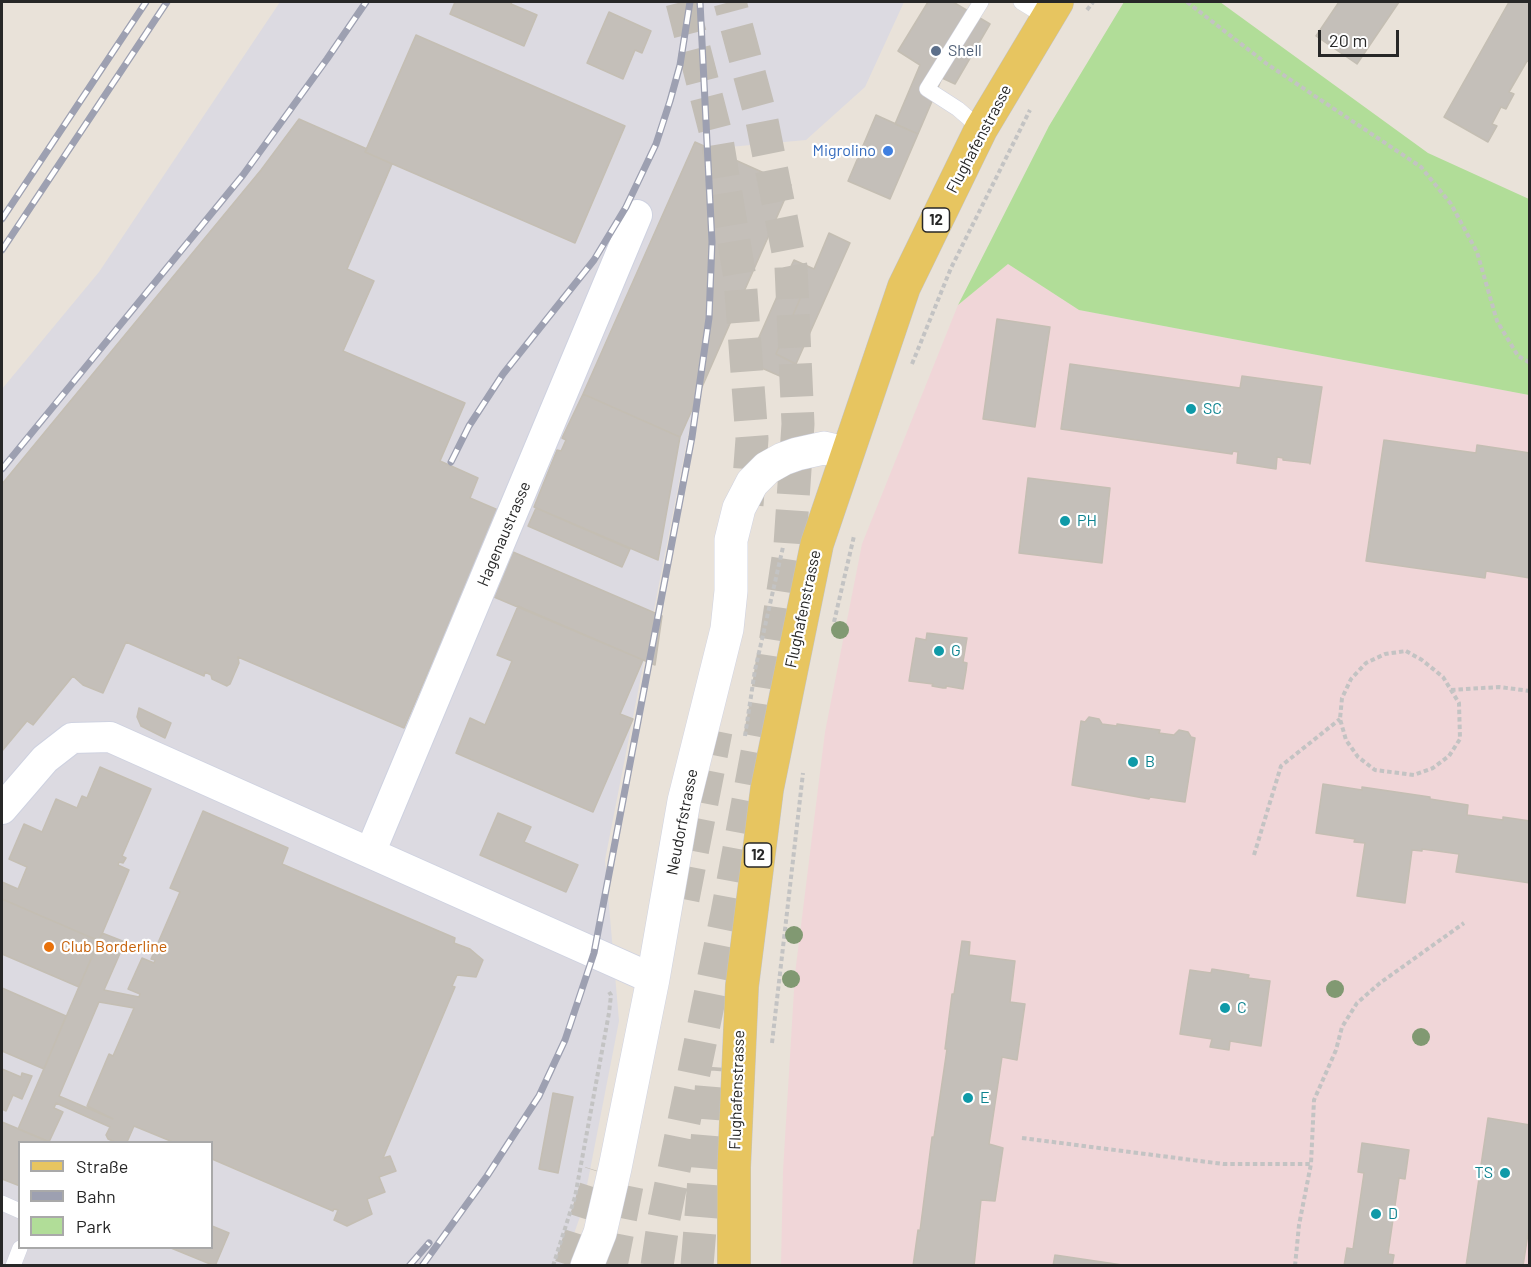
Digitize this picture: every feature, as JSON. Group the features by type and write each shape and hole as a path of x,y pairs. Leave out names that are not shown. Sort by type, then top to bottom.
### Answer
{"main road":[{"name":"Flughafenstrasse","path":"734,1266 734,1167 742,986 766,789 817,544 904,286 981,129 1051,10"}],"street":[{"name":"Hagenaustrasse","path":"370,853 637,215"},
{"name":"Neudorfstrasse","path":"587,1266 600,1233 615,1168 653,979 684,801 728,629 731,540 739,508 752,483 767,468 797,454 824,448 846,453"},
{"path":"2,809 45,759 72,738 110,737 653,979"}],"lane":[{"path":"981,2 927,89 958,109 981,129"},
{"path":"2,1203 18,1210"},
{"path":"14,1266 20,1249"}],"path":[{"path":"1051,10 1093,2"},
{"path":"1187,2 1267,64 1421,167 1451,204 1477,252 1497,321 1518,356 1530,363"},
{"path":"911,366 951,268 1032,106"},
{"path":"833,628 854,535"},
{"path":"1406,651 1422,660 1443,677 1451,690 1459,703 1460,739 1449,756 1433,768 1414,775 1375,770 1358,757 1346,740 1340,719 1342,698 1351,678 1366,663 1385,654 1406,651"},
{"path":"1451,690 1499,687 1530,692"},
{"path":"1254,855 1281,766 1340,719"},
{"path":"771,1050 804,768"},
{"path":"1295,1266 1299,1225 1311,1164 1314,1101 1336,1050 1342,1027 1357,1003 1380,983 1464,923"},
{"path":"553,1266 574,1197 609,1013 611,995 606,988"},
{"path":"1022,1138 1223,1164 1311,1164"}],"shaded area":[{"path":"280,2 904,2 865,87 806,140 729,147 731,216 605,860 619,1021 582,1211 563,1265 2,1266 2,389 99,272"},
{"path":"1008,264 1079,310 1529,395 1529,1265 781,1266 783,1171 795,974 825,732 862,544 958,305"}],"green space":[{"path":"1124,2 1220,2 1428,153 1529,199 1529,395 1079,310 1008,264 958,305 1049,126"}],"building":[{"path":"455,2 512,2 511,4 537,15 524,46 450,14"},
{"path":"928,2 953,2 990,24 955,84 942,78 918,134 895,124 920,65 898,51"},
{"path":"1339,2 1399,2 1357,64 1316,36"},
{"path":"1509,2 1530,2 1530,62 1527,61 1509,92 1514,94 1506,109 1501,107 1492,124 1497,126 1488,142 1444,117"},
{"path":"609,12 651,31 642,53 635,50 623,79 587,63"},
{"path":"416,35 625,126 575,243 365,152"},
{"path":"876,115 918,134 890,199 848,181"},
{"path":"299,119 367,149 365,152 392,164 347,269 374,281 343,351 465,403 440,461 478,478 470,498 498,510 404,728 238,657 239,663 227,686 212,679 211,675 205,672 204,676 126,642 103,693 83,685 73,676 33,725 27,721 2,751 2,484 261,170"},
{"path":"695,142 791,185 680,437 583,394"},
{"path":"829,233 850,243 796,364 776,354 803,292 783,283 794,260 814,269"},
{"path":"783,283 803,292 776,354 796,364 789,380 748,362"},
{"path":"997,319 1050,327 1035,427 983,419"},
{"name":"SC","path":"1070,364 1240,388 1242,376 1322,387 1310,464 1277,457 1276,469 1237,463 1238,452 1233,451 1232,454 1061,429"},
{"path":"583,394 680,437 658,560 534,507 557,450 561,451 566,440 562,438"},
{"path":"1384,440 1476,453 1477,445 1530,453 1530,578 1486,571 1485,578 1366,561"},
{"name":"PH","path":"1028,478 1110,488 1102,563 1019,553"},
{"path":"536,508 630,549 622,567 528,526"},
{"path":"513,552 662,616 655,665 494,597"},
{"path":"518,606 643,660 620,714 633,719 593,812 456,753 470,718 485,725 512,661 497,655"},
{"name":"G","path":"927,633 967,638 963,662 967,663 963,689 946,686 943,688 932,686 933,684 909,681 916,638 926,640"},
{"path":"139,708 171,723 165,738 141,726 137,717"},
{"name":"B","path":"1089,717 1099,719 1102,724 1160,730 1159,733 1174,735 1179,730 1188,732 1191,737 1195,738 1185,802 1150,797 1149,799 1072,785 1081,721 1085,722"},
{"path":"100,767 151,789 122,856 126,858 123,863 119,862 118,865 129,870 99,941 2,899 2,882 18,889 27,867 9,859 24,824 42,832 56,799 77,808 82,796 87,798"},
{"path":"1323,784 1430,797 1430,799 1468,805 1467,815 1530,821 1530,883 1456,872 1459,854 1422,849 1422,851 1412,850 1405,903 1357,896 1365,843 1354,842 1355,839 1316,833"},
{"path":"203,811 288,848 282,864 455,938 454,943 470,949 483,960 476,977 457,975 452,986 455,987 383,1158 390,1156 396,1171 379,1177 385,1192 367,1199 372,1214 347,1226 334,1220 338,1210 333,1211 213,1159 213,1141 171,1141 134,1126 127,1141 113,1141 106,1135 110,1127 56,1103 54,1108 63,1112 49,1141 18,1129 102,933 125,942 104,990 139,997 140,994 128,989 142,958 154,963 155,960 151,959 180,892 170,888","holes":["99,1002 134,1008 113,1056 109,1054 87,1106 113,1119 59,1096"]},
{"path":"498,813 531,827 524,842 578,865 566,892 480,855"},
{"name":"Club Borderline","path":"2,899 99,941 79,987 2,954"},
{"name":"E","path":"962,941 970,942 969,955 1015,961 1010,1002 1025,1004 1017,1060 1002,1057 989,1144 1003,1148 995,1201 981,1200 974,1266 913,1266 947,1049 945,1049 952,994 954,994"},
{"name":"C","path":"1212,969 1270,981 1261,1046 1230,1041 1229,1050 1210,1047 1212,1039 1180,1034 1190,970 1211,973"},
{"path":"2,988 66,1016 44,1069 2,1051"},
{"path":"2,1069 21,1077 22,1073 32,1076 22,1099 13,1095 6,1111 2,1109"},
{"path":"553,1093 573,1097 558,1173 539,1169"},
{"name":"TS","path":"1488,1118 1530,1125 1530,1221 1523,1266 1466,1266"},
{"path":"2,1122 48,1141 18,1141 18,1185 2,1179"},
{"name":"D","path":"1362,1143 1409,1150 1405,1179 1399,1178 1388,1254 1394,1255 1392,1266 1344,1266 1347,1248 1353,1249 1364,1173 1358,1172"},
{"path":"213,1226 229,1233 215,1266 173,1249 213,1249"},
{"path":"1055,1255 1129,1266 1053,1266"}],"tunnel":[{"path":"682,2 716,134 740,278 752,439 747,505"},
{"path":"657,1266 664,1218 727,913 765,710 790,545 798,424 791,267 762,121 730,2"},
{"path":"683,899 716,731"},
{"path":"697,1266 713,1067"},
{"path":"611,1266 630,1170"},
{"path":"571,1266 601,1172"}],"railway":[{"path":"2,219 146,2"},
{"path":"2,250 167,2"},
{"path":"2,469 243,175 366,2"},
{"path":"451,462 469,426 503,374 594,260 626,207 656,144 670,101 680,65 690,2"},
{"path":"422,1266 487,1176 539,1096 565,1040 594,953 692,437 709,318 712,242 700,2"},
{"path":"409,1266 429,1243"}],"place":[{"name":"Shell","path":"936,51"},
{"name":"Migrolino","path":"888,151"},
{"name":"SC","path":"1191,409"},
{"name":"PH","path":"1065,521"},
{"name":"G","path":"939,651"},
{"name":"B","path":"1133,762"},
{"name":"Club Borderline","path":"49,947"},
{"name":"C","path":"1225,1008"},
{"name":"E","path":"968,1098"},
{"name":"TS","path":"1505,1173"},
{"name":"D","path":"1376,1214"}]}
